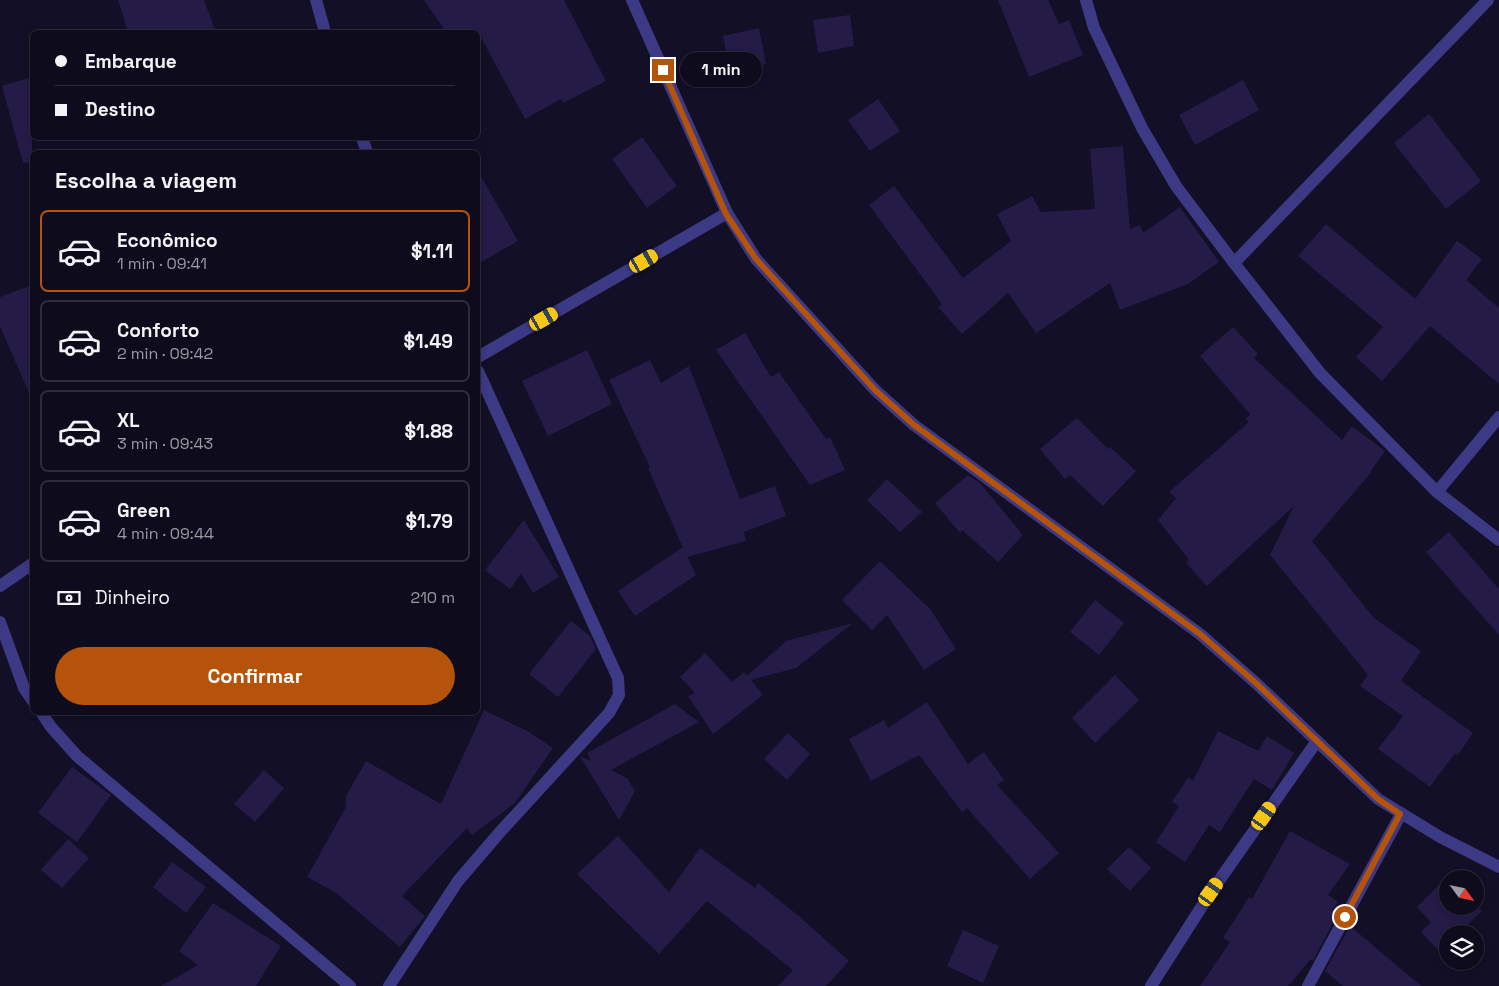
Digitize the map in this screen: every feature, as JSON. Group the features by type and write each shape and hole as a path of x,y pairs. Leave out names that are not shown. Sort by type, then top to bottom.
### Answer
{"street":[{"path":"316,0 324,30"},
{"path":"632,0 726,214 756,259 875,390 914,425 1200,634 1257,684 1378,799 1440,837 1499,867"},
{"path":"1086,0 1094,28 1142,128 1176,186 1234,263 1320,373 1437,492 1499,540"},
{"path":"1234,263 1488,0"},
{"path":"480,356 726,214"},
{"path":"389,986 458,881 500,832 609,713 619,695 618,678 480,375"},
{"path":"1437,492 1499,417"},
{"path":"0,586 30,565"},
{"path":"0,622 24,688 30,697"},
{"path":"43,715 51,727 77,756 350,986"},
{"path":"1151,986 1211,892 1317,741"},
{"path":"1308,986 1400,814"}],"building":[{"path":"118,0 204,0 215,30 127,30"},
{"path":"424,0 564,0 606,81 563,103 561,99 525,119 480,36 480,30 445,30"},
{"path":"998,0 1048,0 1059,24 1069,20 1083,55 1029,77"},
{"path":"850,15 854,46 818,53 813,20"},
{"path":"759,28 766,64 730,72 723,36"},
{"path":"30,78 30,140 32,140 32,150 30,150 30,162 23,163 2,86"},
{"path":"1243,80 1259,110 1195,145 1179,115"},
{"path":"878,99 900,131 870,151 848,120"},
{"path":"1429,114 1481,181 1446,209 1394,143"},
{"path":"642,137 677,186 647,208 612,159"},
{"path":"1123,146 1130,229 1140,225 1143,233 1180,207 1219,262 1188,284 1120,310 1110,283 1036,333 1008,293 962,334 938,307 942,304 869,205 894,186 963,278 1011,241 997,214 1032,196 1041,212 1095,209 1090,149"},
{"path":"480,174 518,241 480,263"},
{"path":"1326,224 1415,299 1457,241 1482,259 1466,280 1499,308 1499,384 1430,326 1382,381 1356,357 1383,327 1298,256"},
{"path":"30,286 30,395 0,326 0,297"},
{"path":"1233,327 1258,354 1254,358 1342,440 1352,426 1385,451 1371,473 1312,541 1374,618 1421,651 1401,681 1473,733 1458,755 1455,753 1430,787 1378,749 1403,716 1360,686 1368,675 1270,555 1294,506 1207,586 1186,563 1189,560 1158,520 1176,498 1169,492 1249,422 1246,419 1250,414 1200,356"},
{"path":"745,333 771,377 779,372 826,439 830,437 845,470 810,485 716,350"},
{"path":"587,350 612,404 548,436 522,381"},
{"path":"650,360 661,383 689,366 740,499 775,486 786,516 744,532 746,541 687,557 648,468 650,467 609,380"},
{"path":"1077,418 1108,449 1110,447 1136,471 1103,506 1070,475 1065,479 1040,449"},
{"path":"968,475 980,483 1023,535 998,562 962,530 960,533 935,503"},
{"path":"887,479 922,512 900,532 867,500"},
{"path":"524,520 559,577 533,593 521,574 510,589 485,570"},
{"path":"1449,532 1499,589 1499,635 1426,552"},
{"path":"683,547 696,575 635,616 618,591"},
{"path":"880,561 931,610 956,649 924,670 887,615 872,630 842,600"},
{"path":"1095,600 1124,623 1099,655 1070,632"},
{"path":"571,621 590,636 596,649 558,697 529,674"},
{"path":"853,623 796,668 751,680 763,695 713,734 688,696 695,693 680,677 705,653 732,682 744,672 747,676 786,641"},
{"path":"1115,675 1139,700 1095,743 1072,718"},
{"path":"927,702 968,764 984,752 1004,780 997,785 1059,853 1030,879 967,808 962,812 919,755 871,781 849,739 884,720 888,728"},
{"path":"675,704 699,722 611,770 627,778 635,791 619,820 580,756 591,761 587,753"},
{"path":"484,710 529,732 553,748 515,803 472,835 467,828 402,896 425,916 400,947 336,893 307,877 346,807 346,796 366,761 441,804"},
{"path":"1218,731 1258,751 1267,736 1294,753 1272,790 1254,779 1220,832 1209,825 1185,862 1156,842 1179,806 1172,802 1188,777 1193,781"},
{"path":"788,733 810,754 787,780 764,759"},
{"path":"72,767 111,795 77,842 38,813"},
{"path":"264,770 284,788 255,822 234,804"},
{"path":"1290,831 1350,864 1328,895 1338,902 1332,910 1337,915 1313,961 1311,959 1288,986 1200,986 1230,942 1223,938 1249,897 1252,899"},
{"path":"618,836 669,892 700,848 755,888 758,883 800,917 849,961 826,986 778,986 793,970 707,901 659,954 577,874"},
{"path":"68,839 89,858 62,888 41,870"},
{"path":"1129,847 1151,868 1130,891 1107,869"},
{"path":"172,862 206,887 186,913 153,887"},
{"path":"1439,885 1439,915 1478,915 1467,925 1439,925 1439,951 1421,932 1431,922 1417,907"},
{"path":"213,903 281,946 256,986 161,986 198,965 179,951"},
{"path":"1350,926 1421,986 1343,986 1325,971"},
{"path":"963,930 999,946 983,983 947,966"}],"route":[{"path":"663,70 726,214 756,259 875,390 914,425 1200,634 1257,684 1378,799 1400,814 1345,917"}]}
